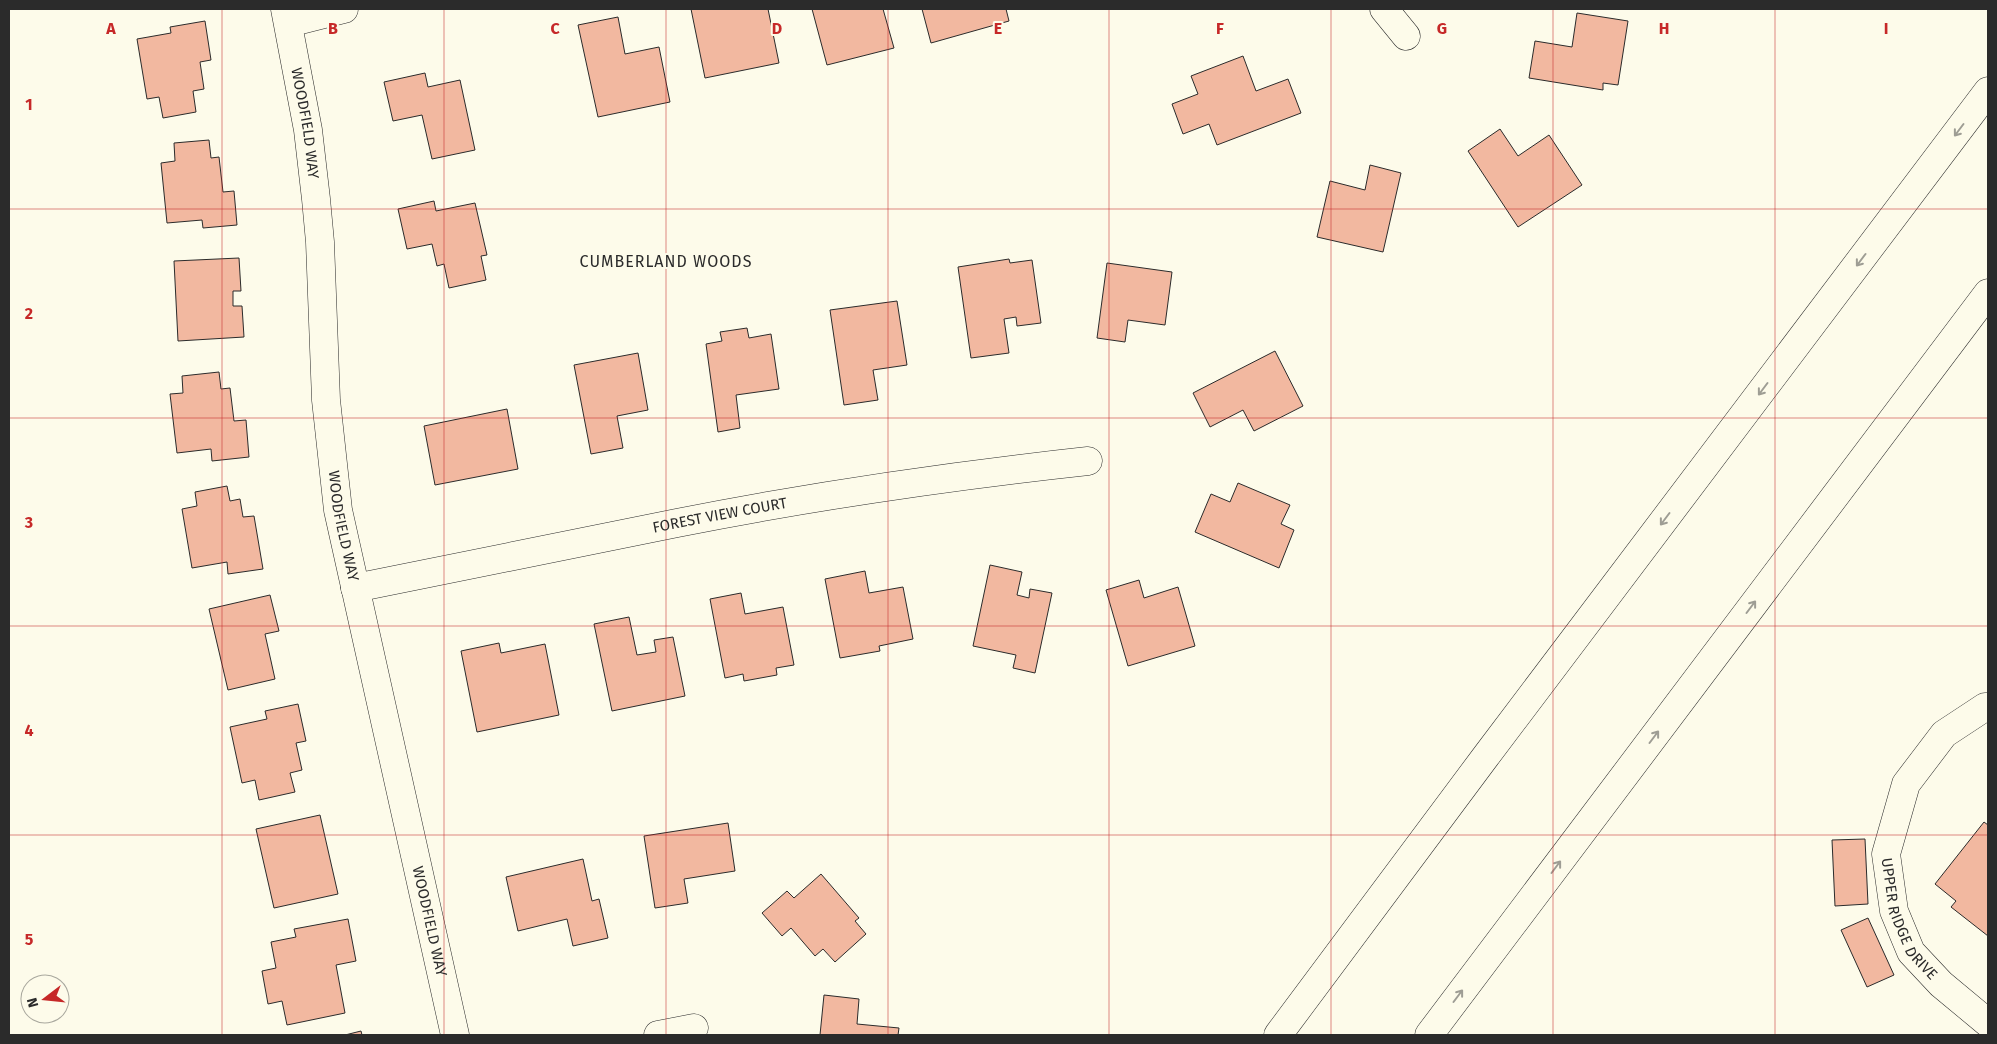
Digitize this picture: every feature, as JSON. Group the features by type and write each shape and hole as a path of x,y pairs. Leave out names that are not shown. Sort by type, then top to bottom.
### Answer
{"main road":[{"path":"287,16 344,9"},
{"path":"1384,9 1406,36"},
{"name":"WOODFIELD WAY","path":"287,16 308,130 320,242 328,432 338,510 455,1035"},
{"path":"1278,1035 1988,91"},
{"path":"1429,1035 1988,292"},
{"name":"FOREST VIEW COURT","path":"355,588 800,500 976,473 1088,461"},
{"name":"UPPER RIDGE DRIVE","path":"1988,707 1985,707 1944,734 1906,784 1886,854 1894,911 1911,952 1941,984 1988,1023"},
{"path":"658,1035 694,1028"}],"building":[{"path":"691,9 768,9 779,63 705,78"},
{"path":"812,9 883,9 894,48 827,65"},
{"path":"922,9 1006,9 1009,21 931,43"},
{"path":"1577,13 1628,21 1618,85 1603,83 1603,90 1529,78 1535,41 1572,47"},
{"path":"618,17 625,54 659,47 670,102 598,117 578,25"},
{"path":"205,21 211,60 200,62 204,89 193,91 196,112 163,118 159,97 147,99 137,39 171,33 170,27"},
{"path":"1243,56 1256,91 1288,79 1301,113 1217,145 1209,124 1183,134 1172,104 1198,94 1191,76"},
{"path":"425,73 428,87 460,80 475,150 432,159 422,115 393,121 384,82"},
{"path":"1500,129 1518,156 1549,135 1582,185 1518,227 1468,151"},
{"path":"209,140 211,158 219,157 223,192 234,191 237,225 203,228 202,220 167,223 161,163 175,161 174,143"},
{"path":"1370,165 1401,173 1383,252 1317,237 1330,181 1365,190"},
{"path":"434,201 436,211 475,203 487,255 481,256 486,280 449,288 444,264 437,266 432,244 407,249 398,209"},
{"path":"239,258 241,291 233,291 233,306 242,306 244,337 178,341 174,261"},
{"path":"1009,259 1010,263 1032,260 1041,323 1017,326 1016,317 1004,319 1009,353 971,358 958,267"},
{"path":"1107,263 1172,272 1165,325 1128,320 1125,342 1097,338"},
{"path":"897,301 907,365 873,370 878,400 844,405 830,310"},
{"path":"747,328 749,338 771,334 779,389 736,395 740,428 718,432 706,344 722,341 720,332"},
{"path":"1275,351 1303,406 1254,431 1243,410 1210,427 1193,393"},
{"path":"638,353 648,410 617,416 623,448 591,454 574,365"},
{"path":"219,372 221,389 230,388 234,421 246,420 249,457 212,461 211,449 177,453 170,394 183,393 182,376"},
{"path":"507,409 518,469 435,485 424,426"},
{"path":"1238,483 1290,505 1281,524 1294,530 1279,568 1195,532 1211,494 1230,502"},
{"path":"227,486 230,501 240,499 243,517 254,516 263,569 228,574 227,562 192,568 182,509 197,506 195,492"},
{"path":"990,565 1022,572 1017,595 1029,598 1030,589 1052,593 1035,673 1013,668 1016,655 973,646"},
{"path":"865,571 869,593 903,587 913,639 879,646 880,651 840,658 825,579"},
{"path":"1139,580 1144,598 1178,587 1195,646 1128,666 1106,590"},
{"path":"741,593 745,614 783,607 794,665 776,668 777,675 744,681 743,674 725,678 710,599"},
{"path":"270,595 279,631 265,634 275,679 228,690 209,609"},
{"path":"629,617 637,655 656,652 654,640 673,637 685,696 612,711 594,624"},
{"path":"499,643 501,653 545,644 559,715 477,732 461,651"},
{"path":"298,704 306,741 296,743 302,770 290,773 295,792 259,800 255,780 242,783 230,727 267,719 265,711"},
{"path":"320,815 338,894 274,908 256,829"},
{"path":"1984,822 1988,825 1988,936 1951,907 1956,901 1935,884"},
{"path":"728,823 735,871 684,879 688,903 655,908 644,836"},
{"path":"1865,839 1868,904 1835,906 1832,840"},
{"path":"583,859 592,901 599,899 608,938 573,946 567,919 518,931 506,877"},
{"path":"821,874 859,918 855,921 866,934 835,962 823,949 815,956 791,928 782,936 762,913 787,891 794,898"},
{"path":"1868,918 1894,975 1867,987 1841,930"},
{"path":"348,919 356,961 336,965 345,1013 287,1025 282,1001 268,1004 262,971 276,968 271,942 296,937 294,929"},
{"path":"824,995 859,999 857,1024 899,1028 898,1035 820,1035"},
{"path":"361,1031 362,1035 345,1035"}],"district":[{"name":"CUMBERLAND WOODS","path":"666,261"}]}
